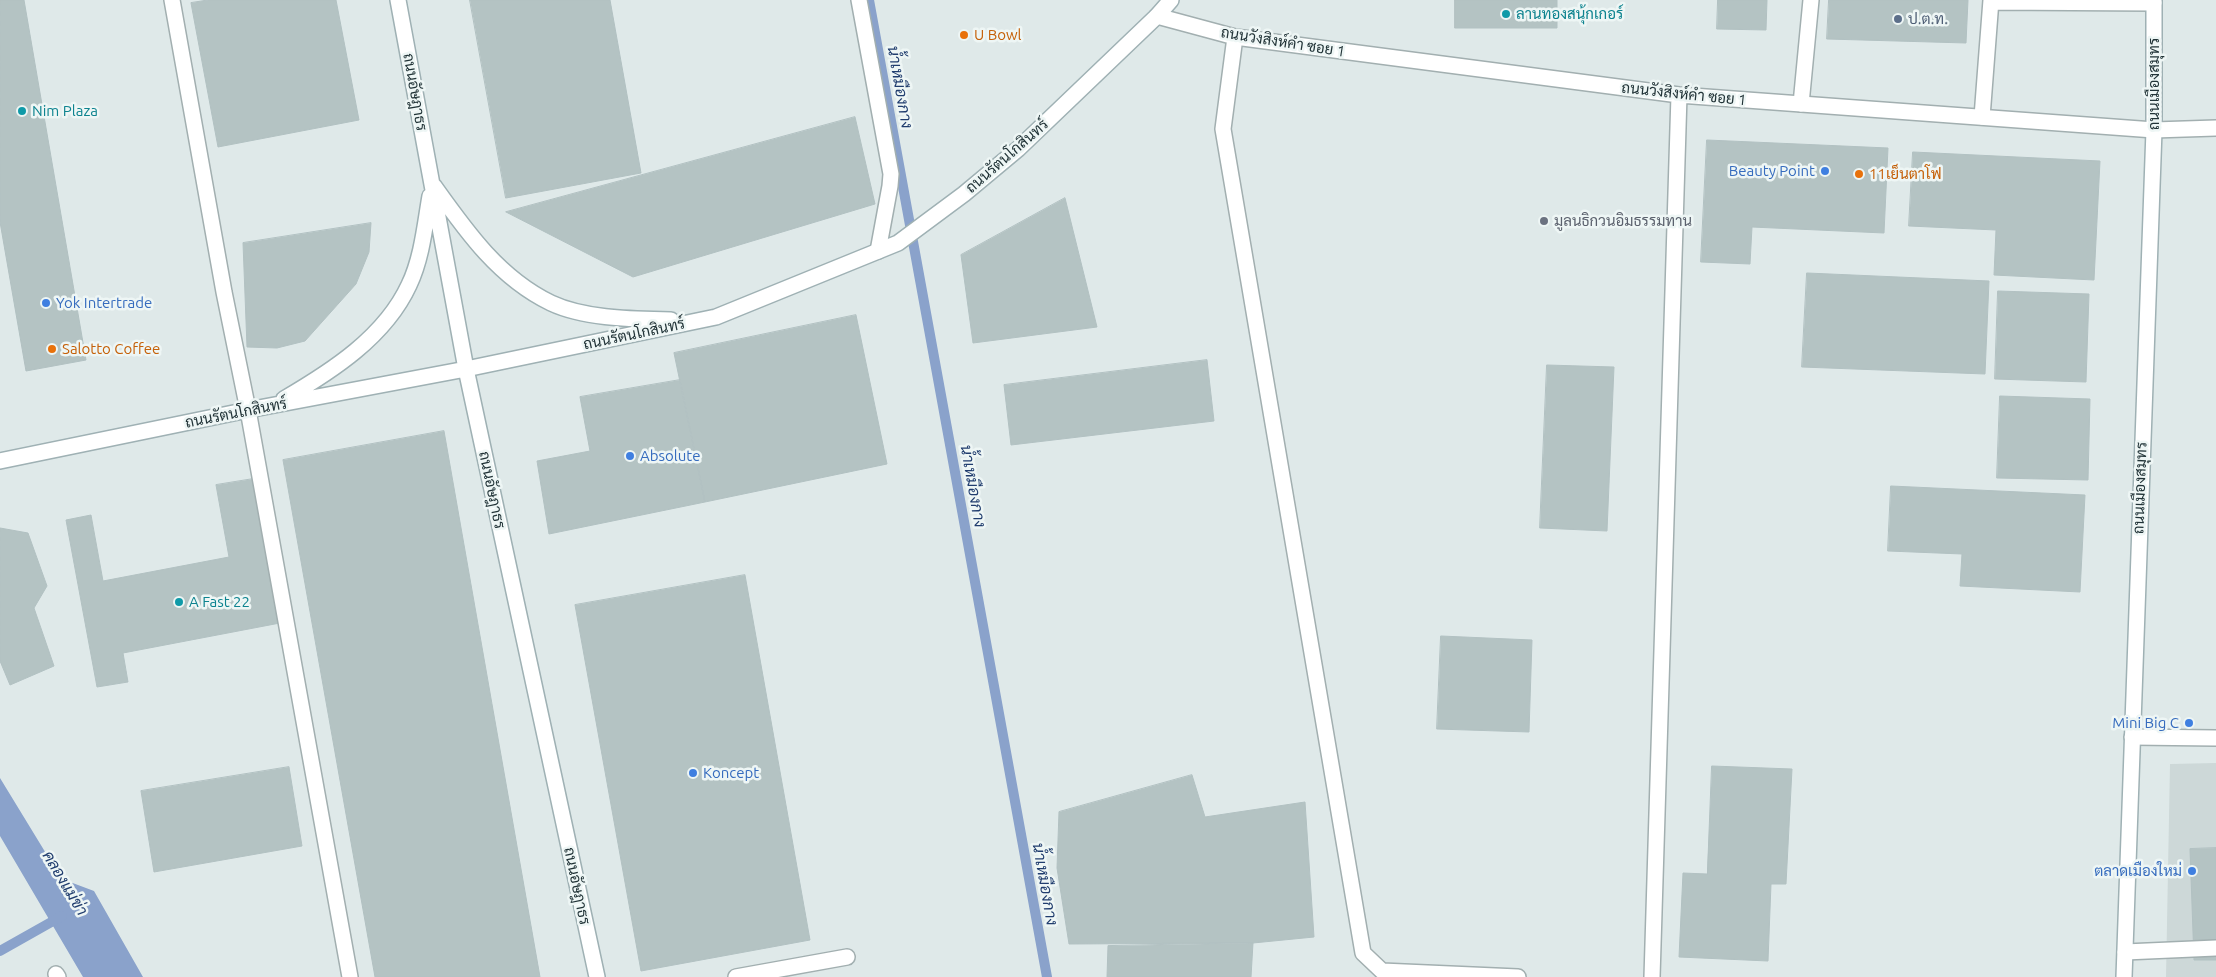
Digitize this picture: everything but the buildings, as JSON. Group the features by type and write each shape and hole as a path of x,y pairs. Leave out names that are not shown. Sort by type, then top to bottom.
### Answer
{"street":[{"path":"172,0 350,977"},
{"name":"ถนนอัษฎาธร","path":"398,0 466,369 597,977"},
{"path":"859,0 891,174 878,251"},
{"name":"ถนนรัตนโกสินทร์","path":"0,461 248,410 466,369 716,316 898,243 964,194 1008,157 1157,16 1171,0"},
{"path":"1801,104 1811,0"},
{"path":"1982,117 1991,1 2154,2"},
{"name":"ถนนเมืองสมุทร","path":"2124,977 2154,130 2154,2"},
{"name":"ถนนวังสิงห์คำ ซอย 1","path":"1157,16 1235,37 1679,96 2154,130 2216,128"},
{"path":"1235,37 1223,129 1362,953 1382,971 1434,975 1518,977"},
{"path":"1652,977 1679,96"},
{"path":"432,182 470,237 495,263 520,283 552,303 584,313 640,319 698,320"},
{"path":"274,405 326,374 368,340 397,308 410,285 419,256 432,182"},
{"path":"2132,737 2216,738"},
{"path":"2125,952 2216,948"},
{"path":"736,977 847,957"}],"shaded area":[{"name":"ตลาดเมืองใหม่","path":"2216,763 2216,977 2166,977 2170,764"}],"water":[{"name":"คลองแม่ข่า","path":"0,778 47,855 70,882 94,891 143,977 83,977 0,836"}],"waterway":[{"name":"น้ำเหมืองกาง","path":"869,0 1047,977"},
{"path":"0,951 62,916"}],"place":[{"name":"ลานทองสนุ้กเกอร์","path":"1506,14"},
{"name":"ป.ต.ท.","path":"1898,19"},
{"name":"U Bowl","path":"964,35"},
{"name":"Nim Plaza","path":"22,111"},
{"name":"Beauty Point","path":"1825,171"},
{"name":"11เย็นตาโฟ","path":"1859,174"},
{"name":"มูลนธิกวนอิมธรรมทาน","path":"1544,221"},
{"name":"Yok Intertrade","path":"46,303"},
{"name":"Salotto Coffee","path":"52,349"},
{"name":"Absolute","path":"630,456"},
{"name":"A Fast 22","path":"179,602"},
{"name":"Mini Big C","path":"2189,723"},
{"name":"Koncept","path":"693,773"},
{"name":"ตลาดเมืองใหม่","path":"2192,871"}]}
